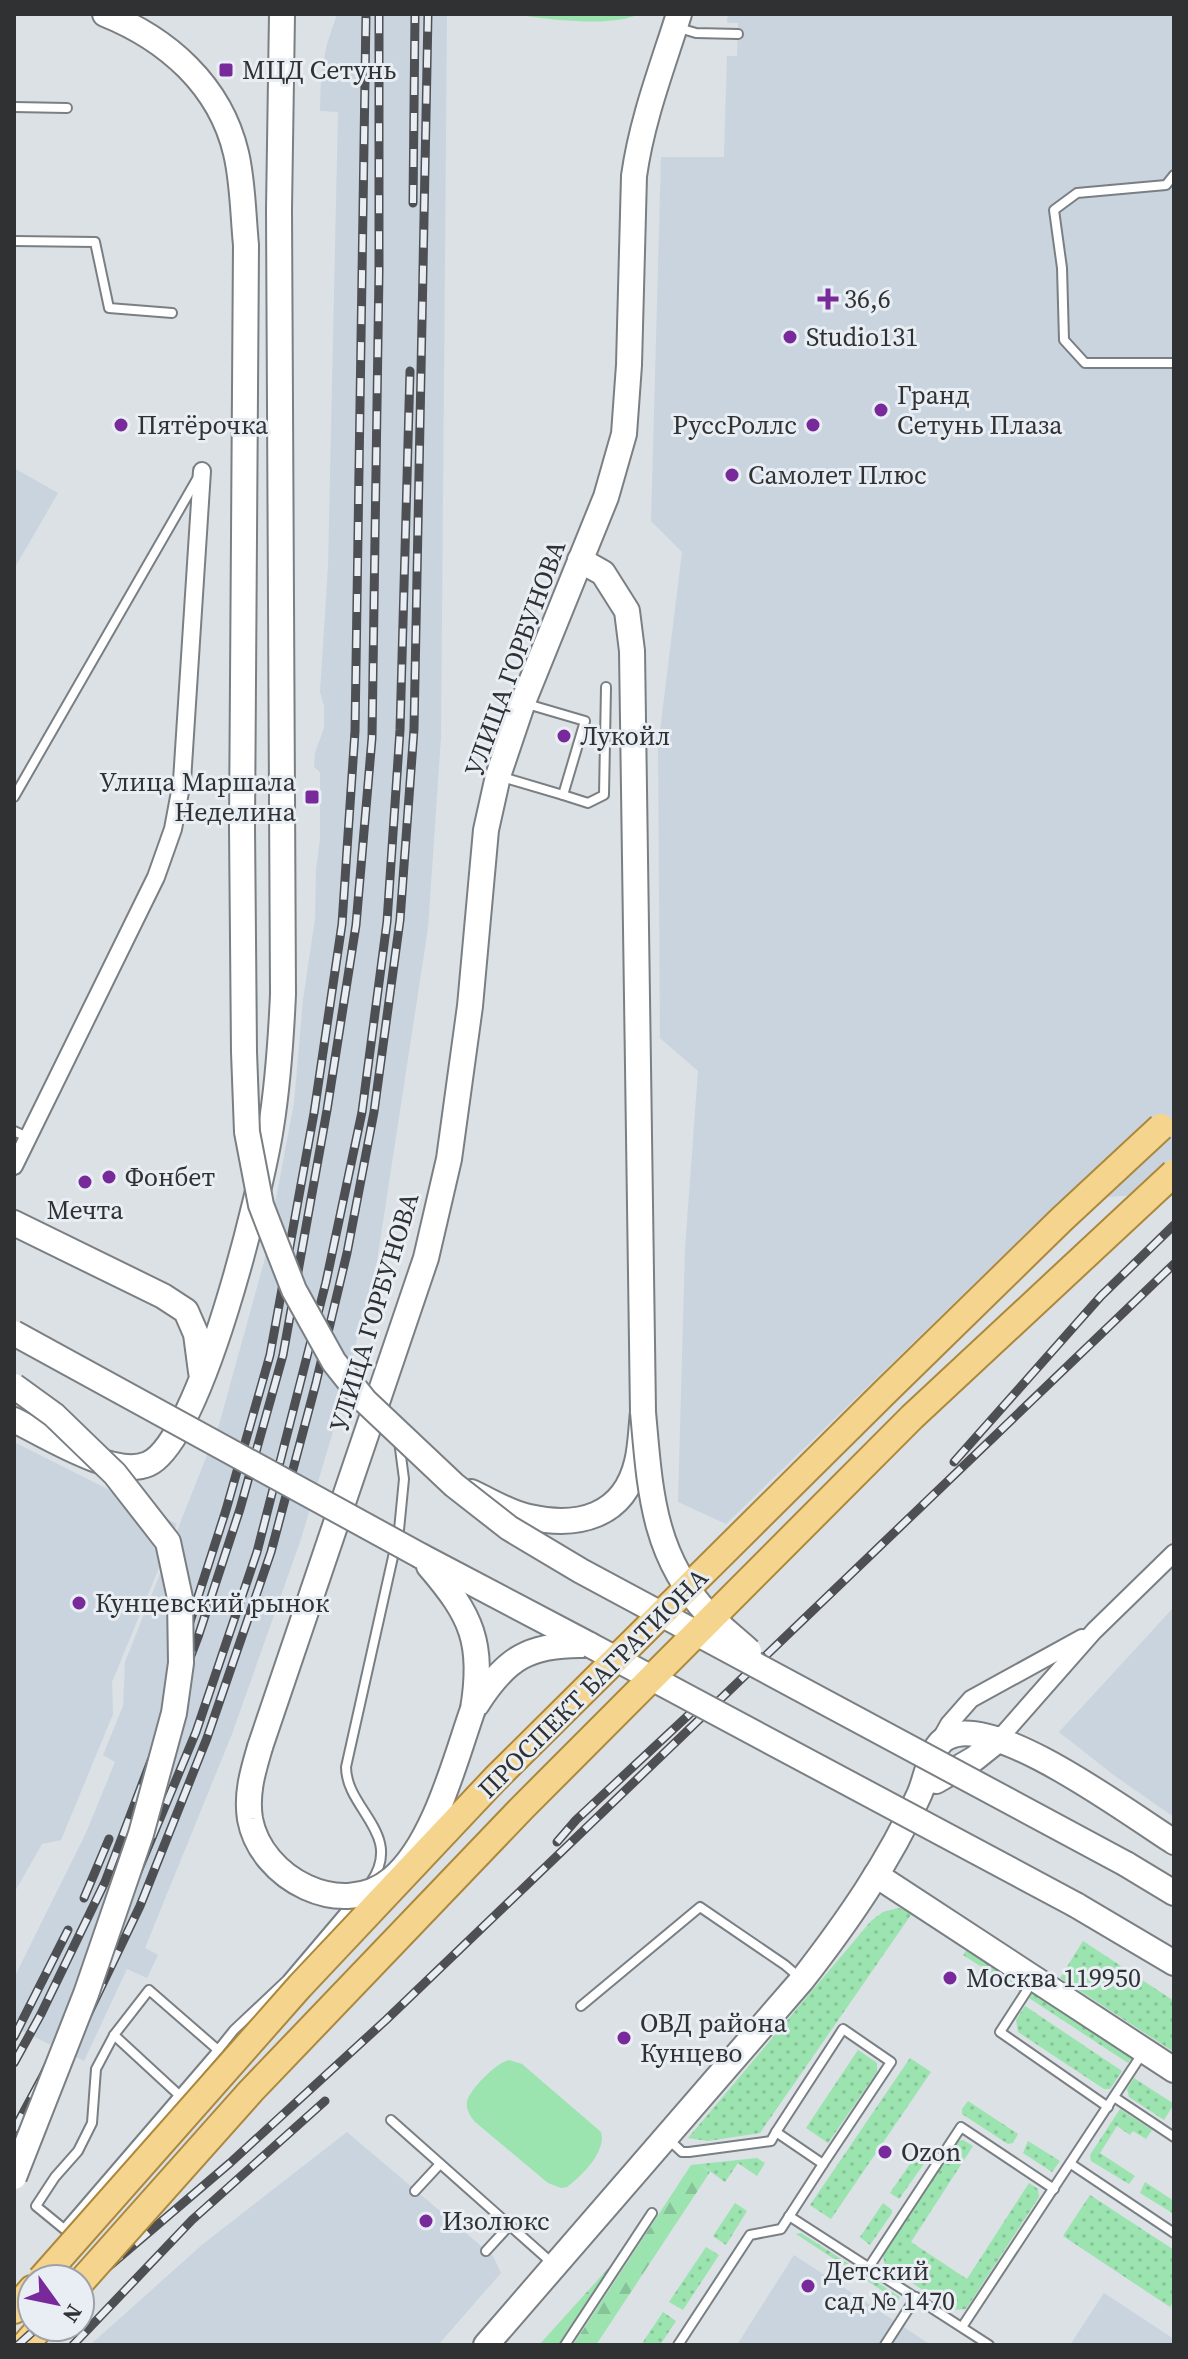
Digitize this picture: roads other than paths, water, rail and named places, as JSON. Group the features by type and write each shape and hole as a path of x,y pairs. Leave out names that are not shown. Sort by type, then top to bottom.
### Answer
{"main road":[{"name":"ПРОСПЕКТ БАГРАТИОНА","path":"55,2263 268,2020 495,1779 884,1393 1062,1219 1174,1115"},
{"name":"ПРОСПЕКТ БАГРАТИОНА","path":"96,2265 251,2091 543,1787 912,1417 1174,1173"}],"street":[{"path":"105,14 165,46 204,84 227,124 237,154 246,245 242,826 247,1132 261,1205 294,1290 334,1362 365,1401 454,1485 509,1528 581,1571 1126,1864 1174,1893"},
{"path":"260,14 273,30 281,59"},
{"path":"14,1420 106,1464 128,1469 150,1463 167,1448 183,1425 232,1292 271,1131 283,994 279,209 282,14"},
{"name":"УЛИЦА ГОРБУНОВА","path":"473,1709 428,1831 411,1860 391,1880 364,1894 332,1897 294,1883 267,1857 250,1821 249,1785 426,1258 449,1159 470,1006 486,830 498,776 523,702 606,497 624,434 634,176 648,105 677,20"},
{"path":"14,1166 21,1134 156,877 173,829 182,781 202,471"},
{"path":"580,560 603,573 627,611 632,651 643,1412 652,1503 662,1541 674,1568 706,1612 750,1652 813,1696"},
{"path":"14,1223 163,1296 186,1311 196,1334 202,1365 199,1386"},
{"path":"163,1296 204,1307 221,1306 232,1292"},
{"path":"14,1333 421,1556 1076,1905 1174,1963"},
{"path":"14,1386 54,1415 115,1474 168,1542 181,1611 181,1663 174,1713 141,1834 86,1994 14,2177"},
{"path":"454,1485 527,1517 563,1521 591,1519 610,1507 627,1488 637,1463 643,1412"},
{"path":"919,1795 999,1739 1094,1631 1174,1553"},
{"path":"421,1556 450,1590 468,1618 479,1675 473,1709"},
{"path":"486,2345 802,1980 856,1908 919,1795 949,1724 971,1699 1094,1631"},
{"path":"473,1709 492,1681 516,1659 555,1644 590,1645"},
{"path":"939,1742 950,1735 964,1732 999,1739 1050,1763 1174,1842"},
{"path":"876,1875 1174,2070"}],"lane":[{"path":"677,20 696,33 738,34"},
{"path":"14,107 67,108"},
{"path":"1174,175 1166,185 1077,193 1054,210 1062,268 1064,340 1085,363 1174,363"},
{"path":"14,241 95,242 109,308 172,313"},
{"path":"14,797 202,471"},
{"path":"498,776 588,803 604,795 606,687"},
{"path":"523,702 585,721 563,795"},
{"path":"218,2050 149,1990 114,2035 96,2069 92,2123 78,2151 55,2177 36,2206 64,2229 218,2050 234,2030 287,1980 373,1879 380,1847 377,1831 346,1780 346,1767 399,1530 404,1479 396,1419 378,1400"},
{"path":"581,2006 700,1907 802,1980"},
{"path":"1034,1979 1000,2032 1108,2107"},
{"path":"666,2137 682,2152 771,2141 843,2029 891,2062 781,2229 750,2235 678,2345"},
{"path":"114,2035 179,2095"},
{"path":"962,2327 1144,2051"},
{"path":"1114,2097 1174,2137"},
{"path":"391,2120 555,2266"},
{"path":"869,2267 961,2127 1054,2189"},
{"path":"776,2132 823,2164"},
{"path":"415,2191 440,2164"},
{"path":"1071,2164 1174,2233"},
{"path":"565,2345 652,2213"},
{"path":"789,2216 989,2345"},
{"path":"486,2251 509,2226"},
{"path":"885,2345 916,2297"}],"railway":[{"path":"185,1637 226,1510 270,1355 314,1113 342,924 355,731 366,14"},
{"path":"14,2063 105,1882 198,1637 240,1509 283,1355 327,1110 356,925 372,738 379,271 379,14"},
{"path":"413,203 415,14"},
{"path":"14,2160 56,2081 140,1906 207,1738 271,1552 347,1253 374,1112 400,920 414,729 428,14"},
{"path":"14,2130 43,2076 126,1900 196,1732 257,1552 326,1282 362,1112 387,922 400,730 410,371"},
{"path":"954,1462 1101,1296 1174,1225"},
{"path":"96,2277 230,2163 386,2020 1174,1264"},
{"path":"557,1842 576,1820 695,1709"},
{"path":"84,1898 109,1839"},
{"path":"14,2037 68,1930"},
{"path":"73,2345 192,2220 325,2101"}],"place":[{"name":"МЦД Сетунь","path":"226,70"},
{"name":"36,6","path":"828,299"},
{"name":"Studio131","path":"790,337"},
{"name":"Гранд Сетунь Плаза","path":"881,410"},
{"name":"Пятёрочка","path":"121,425"},
{"name":"РуссРоллс","path":"813,425"},
{"name":"Самолет Плюс","path":"732,475"},
{"name":"Лукойл","path":"564,736"},
{"name":"Улица Маршала Неделина","path":"312,797"},
{"name":"Фонбет","path":"109,1177"},
{"name":"Мечта","path":"85,1182"},
{"name":"Кунцевский рынок","path":"79,1603"},
{"name":"Москва 119950","path":"950,1978"},
{"name":"ОВД района Кунцево","path":"624,2038"},
{"name":"Ozon","path":"885,2152"},
{"name":"Изолюкс","path":"426,2221"},
{"name":"Детский сад № 1470","path":"808,2286"}]}
